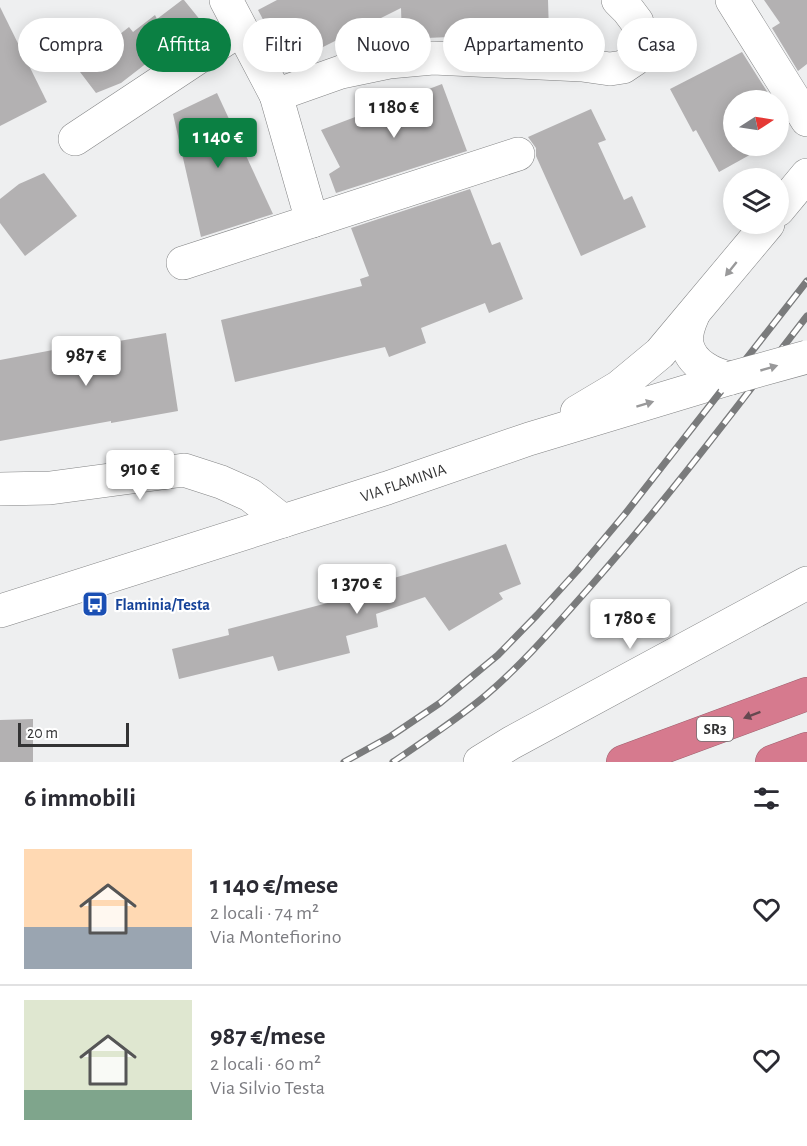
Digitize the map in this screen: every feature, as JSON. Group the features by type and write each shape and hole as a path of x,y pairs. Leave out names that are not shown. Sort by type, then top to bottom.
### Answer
{"highway":[{"name":"SR3","path":"622,762 807,694"},
{"path":"772,762 807,749"}],"street":[{"path":"226,0 276,95 312,221"},
{"path":"276,95 356,68 433,58 623,68 634,59 640,48 640,36 637,22 618,0"},
{"path":"732,0 807,120"},
{"path":"75,139 241,29"},
{"path":"183,263 518,154"},
{"path":"789,197 807,175"},
{"path":"529,439 619,387 660,353 760,234"},
{"path":"693,315 687,333 687,345 692,355 710,372 731,378"},
{"name":"VIA FLAMINIA","path":"0,611 387,488 529,439 807,357"},
{"path":"0,489 50,488 184,470 250,495 283,521"},
{"path":"480,762 807,583"}],"building":[{"path":"184,0 199,18 158,18"},
{"path":"277,0 548,0 549,18 443,18 443,37 431,38 431,18 401,18 401,8 381,18 335,18 335,41 323,47 323,18 262,18 258,10"},
{"path":"764,0 807,0 807,64 798,71 772,28 780,23"},
{"path":"0,7 18,43 18,72 32,72 47,102 0,126"},
{"path":"129,27 133,32 136,30 136,71 121,83 96,93 80,72 124,72 124,31"},
{"path":"742,52 766,90 723,90 723,156 748,156 719,172 696,130 693,132 670,89"},
{"path":"442,84 467,151 336,193 329,174 340,167 321,130"},
{"path":"217,93 273,214 201,237 173,114"},
{"path":"591,109 606,140 598,143 624,200 632,196 646,227 581,256 536,156 536,148 528,137"},
{"path":"44,173 77,216 25,256 0,223 0,199 19,184"},
{"path":"470,189 492,245 500,242 523,299 489,313 485,303 421,328 426,343 389,357 385,347 235,382 221,320 362,286 360,279 369,276 351,228"},
{"path":"166,333 178,411 0,441 0,360"},
{"path":"506,544 521,584 499,593 503,599 449,631 425,597 376,614 378,627 346,636 350,653 278,671 273,656 179,679 172,649 229,635 228,629 339,600 338,595"},
{"path":"33,719 33,762 0,762 0,720"}],"railway":[{"path":"344,762 391,736 440,703 498,655 537,615 625,514 807,281"},
{"path":"393,762 485,696 539,644 646,522 807,316"}],"place":[{"name":"Flaminia/Testa","path":"95,604"}]}
